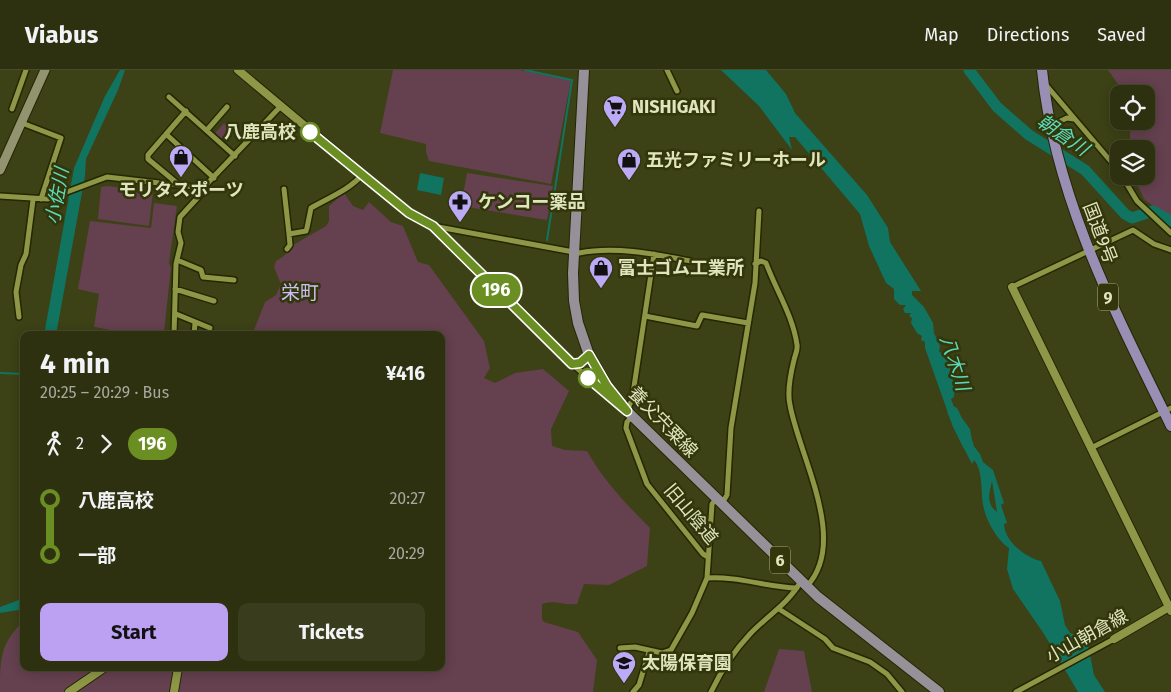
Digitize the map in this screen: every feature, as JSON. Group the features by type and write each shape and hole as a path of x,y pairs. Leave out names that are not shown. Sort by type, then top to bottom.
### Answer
{"highway":[{"name":"国道9号","path":"1043,75 1050,126 1058,162 1088,250 1167,410 1171,426"}],"main road":[{"path":"0,170 45,70"},
{"name":"養父宍粟線","path":"584,70 574,252 574,301 578,323 589,355 607,386 629,413 802,585 939,692"}],"street":[{"path":"12,109 26,70"},
{"path":"238,70 409,213 433,226 572,364 629,413"},
{"path":"667,70 677,91"},
{"path":"1035,70 1043,75 1075,120 1110,161"},
{"path":"169,97 235,156"},
{"path":"206,130 227,107"},
{"path":"174,331 177,260 181,243 178,232 180,217 202,193 203,188 280,107"},
{"path":"179,184 148,159 148,155 186,111"},
{"path":"1050,126 1067,118 1075,120"},
{"path":"22,123 62,135 41,199"},
{"path":"166,134 214,178"},
{"path":"289,234 306,231 311,208 351,186 362,175"},
{"path":"0,196 34,200 41,199 107,177 203,188"},
{"path":"1127,185 1137,201 1171,233"},
{"path":"284,189 290,245 287,249"},
{"path":"19,317 16,292 21,265 26,254 34,200"},
{"path":"708,557 712,504 716,499 724,500 727,495 731,428 755,283 759,211"},
{"path":"433,226 574,252 596,250 654,254 690,260"},
{"path":"1170,608 1012,288 1133,230 1154,244 1171,250"},
{"name":"旧山陰道","path":"654,254 626,428 648,484 703,554 708,557 707,578"},
{"path":"177,260 200,270 203,277 234,280"},
{"path":"711,692 738,648 750,633 779,609 802,585 823,558 823,529 819,502 806,464 789,402 798,347 791,322 766,263 761,261 755,264"},
{"path":"175,289 214,301"},
{"path":"176,314 196,324 210,328"},
{"path":"645,316 697,326 702,315 748,322"},
{"path":"195,331 196,324"},
{"path":"572,364 580,363 589,355"},
{"path":"1091,448 1167,410"},
{"path":"620,648 635,647 650,652 662,653 671,650 692,613 707,578 727,577 783,588 802,585"},
{"name":"小山朝倉線","path":"1016,692 1170,608"},
{"path":"779,609 825,639 833,648 870,662 887,674 902,692"},
{"path":"633,692 638,685 650,652"},
{"path":"69,692 100,671"},
{"path":"174,692 178,671"}],"shaded area":[{"path":"393,70 520,70 571,80 551,184 429,161 426,144 380,133"},
{"path":"1108,70 1171,70 1171,220 1144,199 1137,185 1155,185 1155,140 1130,140 1130,130 1155,130 1155,85 1119,85"},
{"path":"224,123 233,133 225,142 215,133"},
{"path":"467,173 553,186 547,220 461,206"},
{"path":"101,187 153,191 149,226 98,219"},
{"path":"344,193 353,206 363,210 369,202 391,222 403,226 418,262 429,265 484,341 490,368 484,378 495,383 515,373 543,369 569,391 551,429 552,446 565,450 587,451 608,482 650,528 647,566 609,585 584,584 577,604 551,602 542,604 542,619 544,622 578,632 597,660 593,692 0,692 0,670 3,652 10,637 20,625 20,671 445,671 445,331 254,331 265,302 276,295 281,284 274,267 276,261 284,256 293,245 326,226 329,221 329,206"},
{"path":"154,203 177,206 169,263 171,268 164,331 115,331 94,327 99,294 78,289 90,221 151,228"},
{"path":"779,649 804,651 812,692 764,692"}],"water":[{"path":"120,70 125,70 118,90 86,159 85,176 57,331 45,331 74,168 105,96"},
{"path":"721,70 766,70 786,94 795,113 867,195 888,228 890,242 921,291 912,291 912,295 924,307 933,323 934,333 940,346 939,352 945,354 950,365 950,373 954,380 952,385 955,388 954,397 951,399 954,407 970,429 973,445 983,462 993,470 1004,503 1001,505 1007,523 1004,524 1005,531 1017,548 1041,561 1060,601 1065,625 1070,633 1087,640 1094,675 1105,692 1078,692 1044,634 1013,589 1007,569 1009,548 997,536 985,514 981,477 977,465 974,460 972,464 953,427 925,348 925,342 921,340 922,336 917,333 911,323 912,318 909,316 911,313 905,313 903,309 906,305 900,305 894,299 894,289 886,283 869,246 860,214 795,137 789,137 792,150 759,106","holes":["992,481 997,512 990,502 989,494"]},
{"path":"420,173 444,178 441,195 417,190"},
{"path":"20,600 20,610 0,613 0,607"}],"waterway":[{"path":"525,70 572,80 547,240"},
{"name":"朝倉川","path":"969,70 997,107 1029,135 1085,170 1125,214 1132,218 1153,211 1171,221"},
{"path":"0,373 20,374"},
{"name":"八木川","path":"953,412 968,445"}],"bus line":[{"name":"196","path":"310,132 409,213 433,226 572,364 580,363 589,355 607,386 627,411 588,378"}],"place":[{"name":"NISHIGAKI","path":"615,128"},
{"name":"八鹿高校","path":"310,132"},
{"name":"モリタスポーツ","path":"181,178"},
{"name":"五光ファミリーホール","path":"629,181"},
{"name":"ケンコー薬品","path":"460,223"},
{"name":"冨士ゴム工業所","path":"601,289"},
{"name":"太陽保育園","path":"624,684"}],"district":[{"name":"栄町","path":"300,292"}],"water label":[{"name":"小佐川","path":"57,196"}]}
